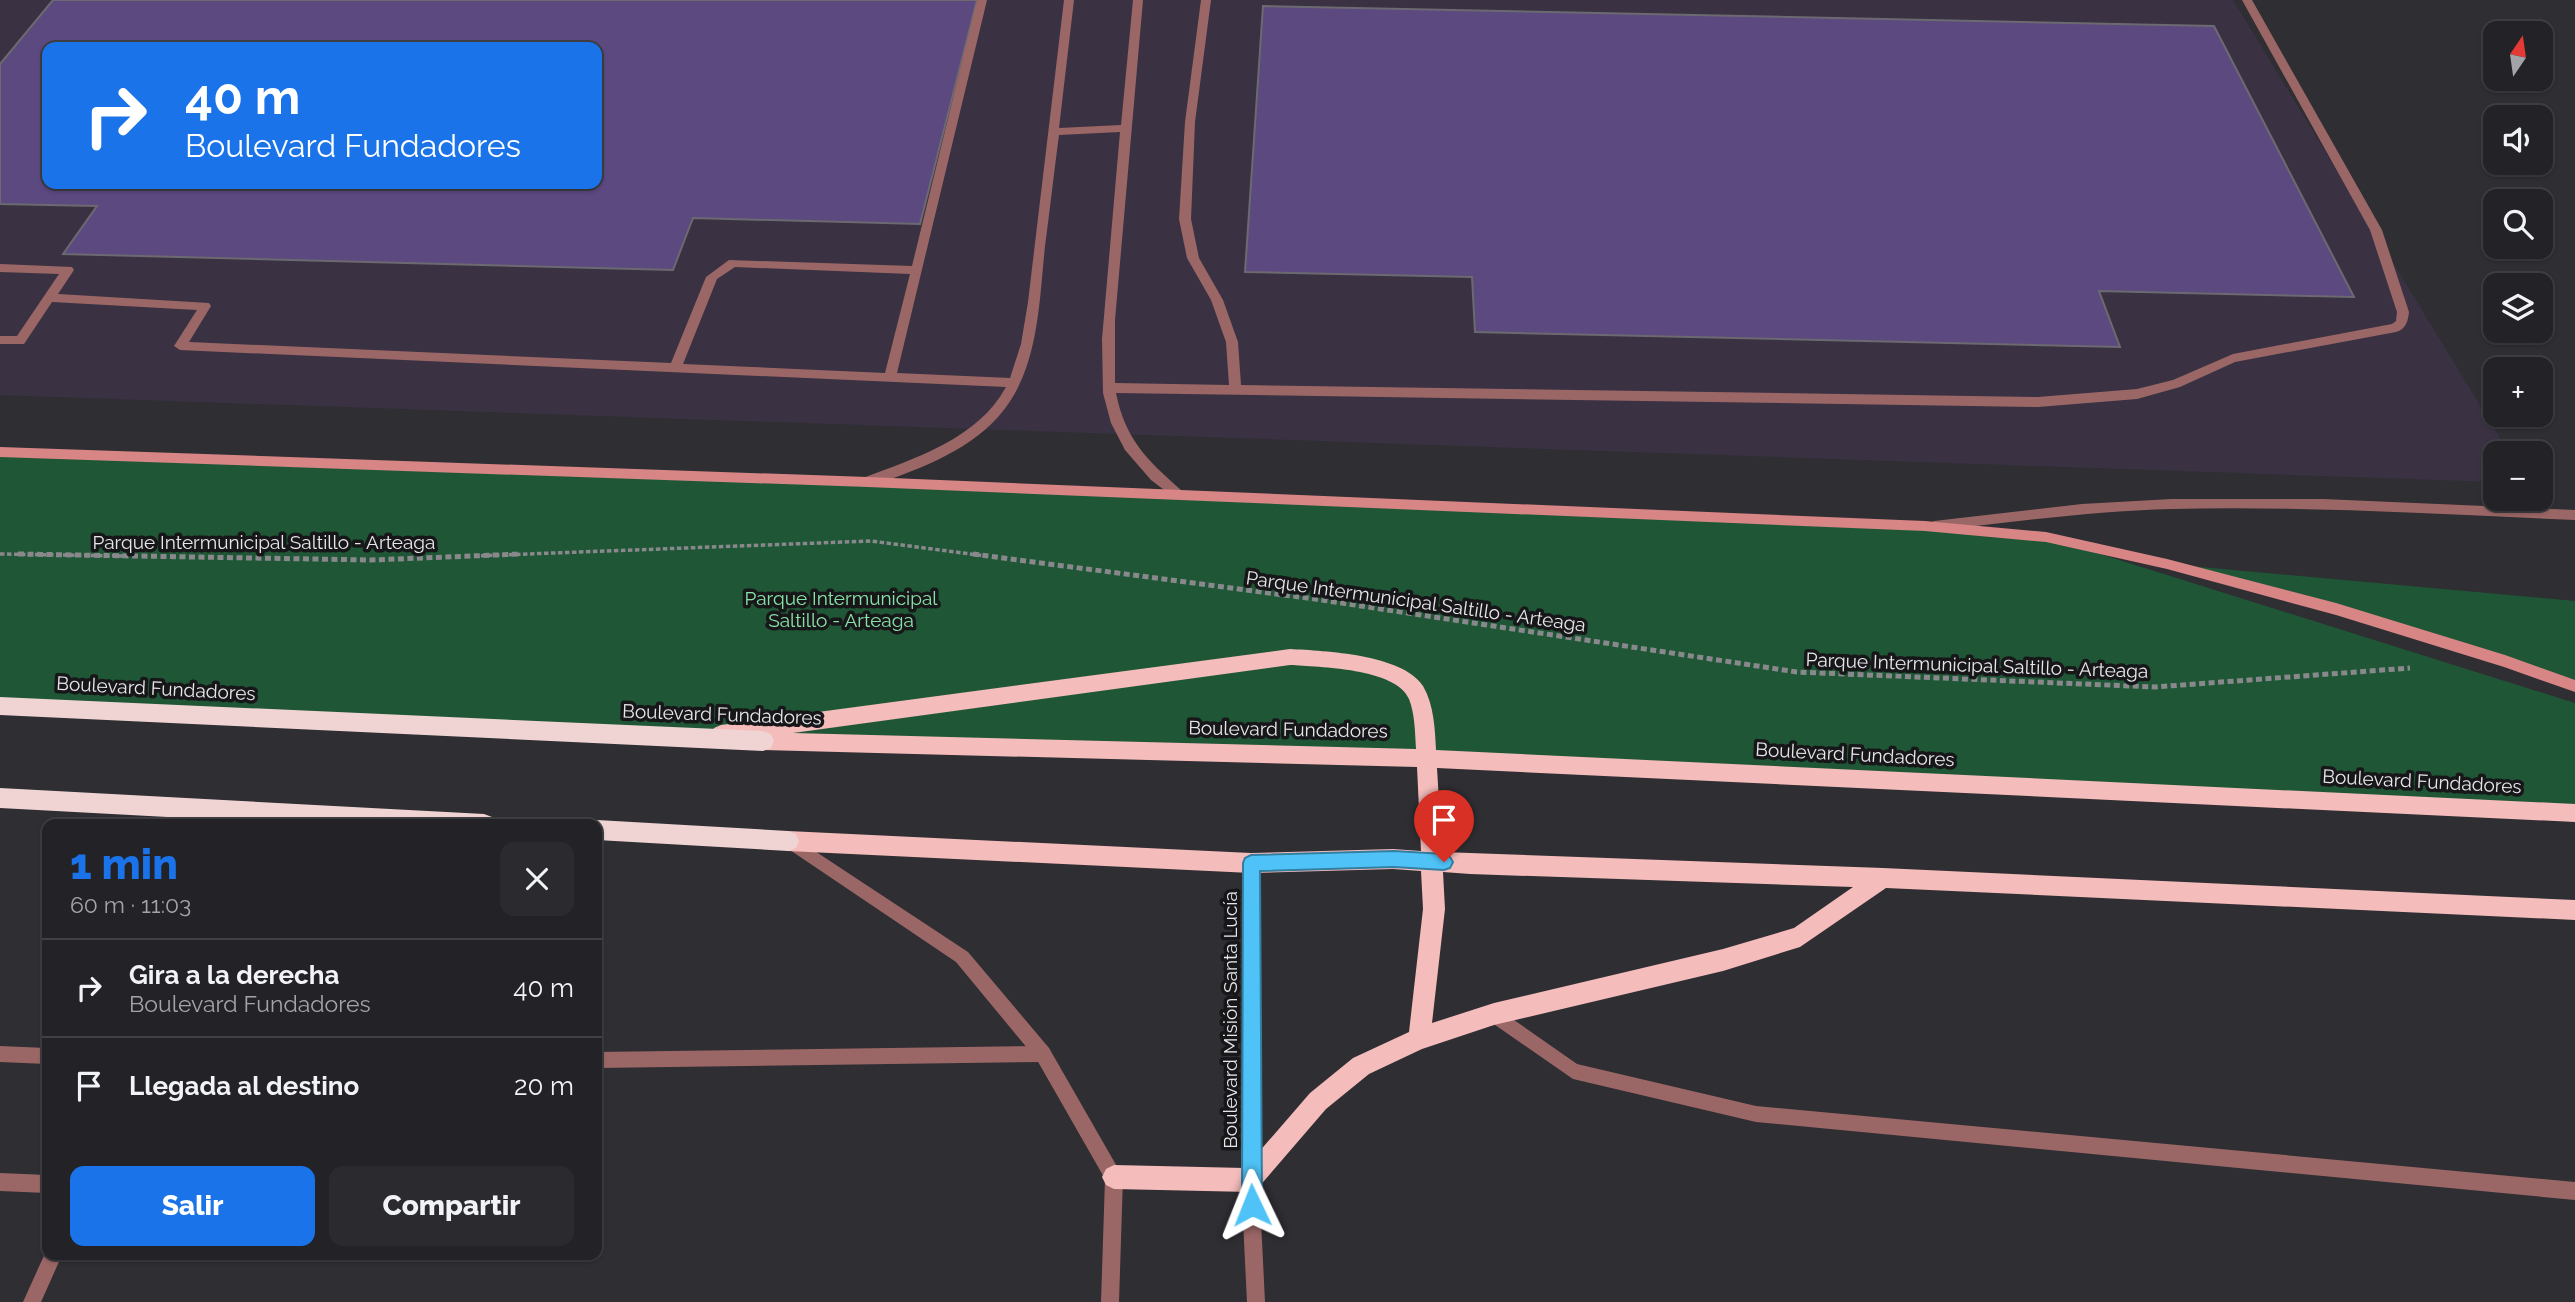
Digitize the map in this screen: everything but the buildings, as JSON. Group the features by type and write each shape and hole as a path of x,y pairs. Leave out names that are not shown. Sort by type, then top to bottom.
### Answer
{"highway":[{"path":"692,738 1290,657 1342,660 1386,673 1412,687 1420,704 1425,733 1434,909 1419,1039"},
{"name":"Boulevard Fundadores","path":"0,706 762,741 1403,757 2575,813"},
{"path":"0,798 391,819"},
{"path":"602,830 1251,863 1394,859 1883,878 2575,910"},
{"path":"1114,1177 1251,1180 1318,1101 1361,1066 1419,1039 1494,1014 1723,960 1800,937 1883,878"}],"main road":[{"path":"0,452 868,482 1925,526 2046,537 2167,564 2349,613 2505,661 2575,686"}],"street":[{"path":"890,378 982,0"},
{"path":"868,482 939,453 981,426 1007,397 1020,366 1031,314 1069,0"},
{"path":"1138,0 1108,337 1110,388 1112,410 1139,461 1176,494"},
{"path":"1206,0 1191,122 1185,219 1194,258 1217,300 1232,342 1235,389"},
{"path":"1110,388 2038,402 2137,394 2176,384 2233,358 2396,328 2402,321 2403,312 2376,230 2247,0"},
{"path":"1054,132 1125,128"},
{"path":"675,368 712,276 733,263 916,270"},
{"path":"0,268 68,270 20,341 0,340"},
{"path":"48,298 205,306 180,346 1012,383"},
{"path":"1925,526 2100,508 2171,504 2331,504 2575,515"},
{"path":"788,841 962,957 1043,1054 1114,1177 1110,1302"},
{"name":"Boulevard Misión Santa Lucía","path":"1251,863 1251,1180 1256,1302"},
{"path":"1494,1014 1573,1071 1756,1114 2575,1191"},
{"path":"0,1054 42,1056"},
{"path":"602,1060 1043,1054"},
{"path":"0,1182 42,1184"},
{"path":"32,1302 51,1260"}],"path":[{"name":"Parque Intermunicipal Saltillo - Arteaga","path":"0,554 370,560 871,541 1315,598 1797,672 2155,687 2424,667"}],"shaded area":[{"path":"0,0 2233,0 2483,410 2483,427 2493,427 2502,441 2483,441 2483,482 0,395"}],"green space":[{"name":"Parque Intermunicipal Saltillo - Arteaga","path":"0,452 1513,509 2046,537 2575,703 2575,813 0,704"},
{"path":"2167,564 2575,601 2575,686"}],"route":[{"path":"1252,1205 1251,863 1394,859 1444,862"}]}
